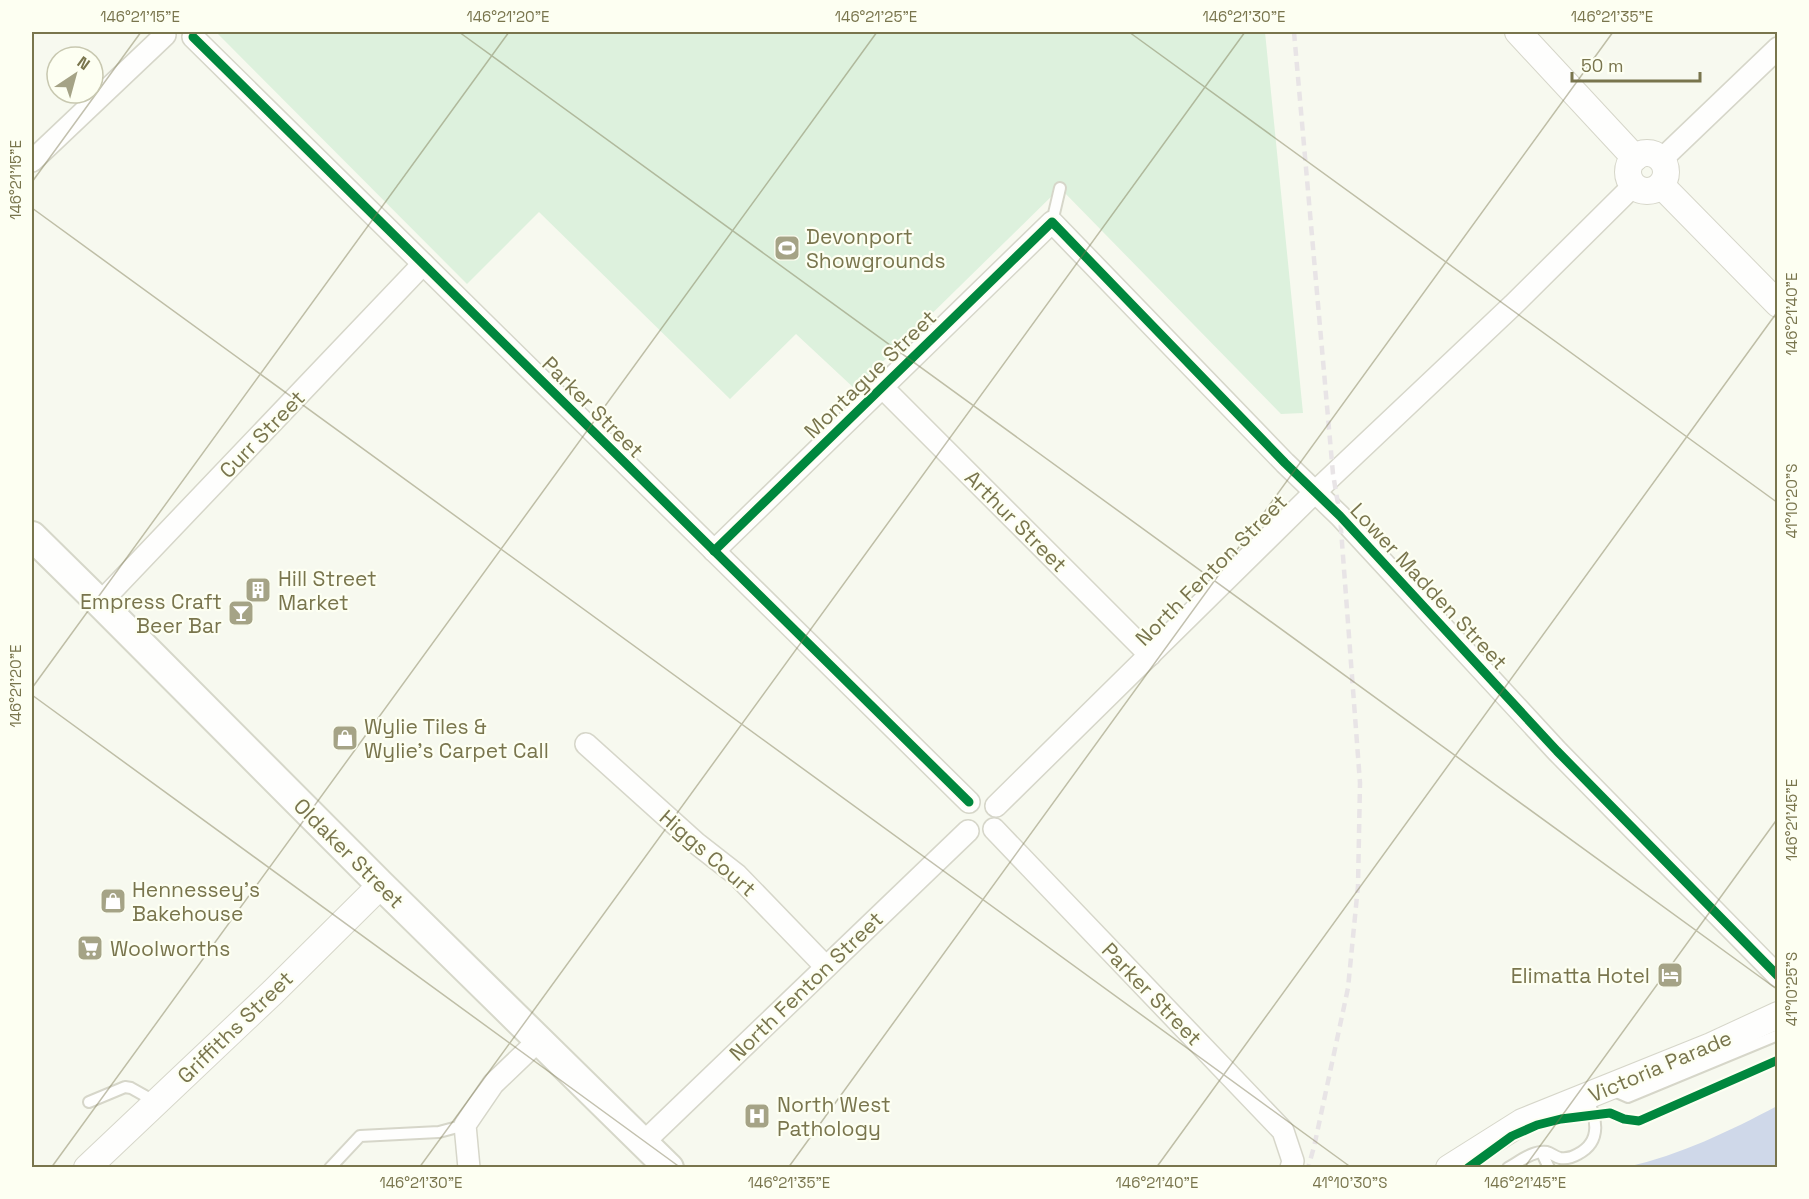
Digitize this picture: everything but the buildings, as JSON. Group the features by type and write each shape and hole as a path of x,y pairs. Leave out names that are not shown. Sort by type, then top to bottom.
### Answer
{"main road":[{"name":"Oldaker Street","path":"32,536 381,885 669,1167"}],"street":[{"path":"1518,32 1635,158"},
{"path":"32,161 164,33 171,40 180,42 187,41 195,34"},
{"name":"Parker Street","path":"195,34 423,264 969,802"},
{"path":"1662,159 1778,48"},
{"path":"1642,153 1648,153 1655,154 1662,159 1666,172 1661,185 1649,190 1639,189 1634,185 1628,171 1635,158 1642,153"},
{"name":"North Fenton Street","path":"996,806 1315,492 1513,304 1634,185"},
{"path":"1661,185 1778,304"},
{"name":"Lower Madden Street","path":"1052,222 1340,516 1557,751 1778,976"},
{"name":"Montague Street","path":"714,551 1052,222"},
{"name":"Curr Street","path":"100,603 423,264"},
{"name":"Arthur Street","path":"882,387 1150,655"},
{"name":"Higgs Court","path":"586,744 696,843 737,875 826,967"},
{"path":"979,798 986,799 996,806 999,818 994,829 983,835 968,831 964,826 962,813 969,802 979,798"},
{"name":"Parker Street","path":"994,829 1283,1131 1293,1161 1291,1167"},
{"name":"North Fenton Street","path":"644,1142 968,831"},
{"name":"Griffiths Street","path":"87,1167 273,992 381,885"},
{"name":"Victoria Parade","path":"1449,1167 1522,1122 1711,1047 1778,1016"},
{"path":"469,1167 465,1125 493,1084 540,1039"}],"lane":[{"path":"1052,222 1060,188"},
{"path":"1508,1167 1522,1164 1531,1155 1547,1152 1559,1158 1570,1158 1587,1148 1593,1140 1595,1131 1598,1093 1628,1097 1778,1035"},
{"path":"89,1102 125,1087 156,1102"},
{"path":"330,1167 360,1136 439,1132 465,1125"},
{"path":"1542,1153 1549,1167"}],"green space":[{"name":"Devonport Showgrounds","path":"216,32 1265,32 1303,413 1281,414 1060,188 855,389 796,334 730,399 539,212 467,284"}],"water":[{"path":"1777,1106 1777,1167 1627,1167 1666,1156 1704,1141"}],"railway":[{"path":"1294,32 1333,474 1340,516 1360,783 1358,886 1348,988 1308,1168"}],"cycle path":[{"path":"193,37 969,802"},
{"path":"714,551 1052,222 1285,463 1340,516 1557,751 1778,976"},
{"path":"1468,1168 1512,1136 1537,1125 1561,1119 1610,1113 1624,1119 1639,1121 1778,1060"}],"place":[{"name":"Devonport Showgrounds","path":"787,248"},
{"name":"Hill Street Market","path":"258,590"},
{"name":"Empress Craft Beer Bar","path":"241,613"},
{"name":"Wylie Tiles & Wylie's Carpet Call","path":"345,738"},
{"name":"Hennessey's Bakehouse","path":"113,901"},
{"name":"Woolworths","path":"90,948"},
{"name":"Elimatta Hotel","path":"1670,975"},
{"name":"North West Pathology","path":"757,1116"}]}
